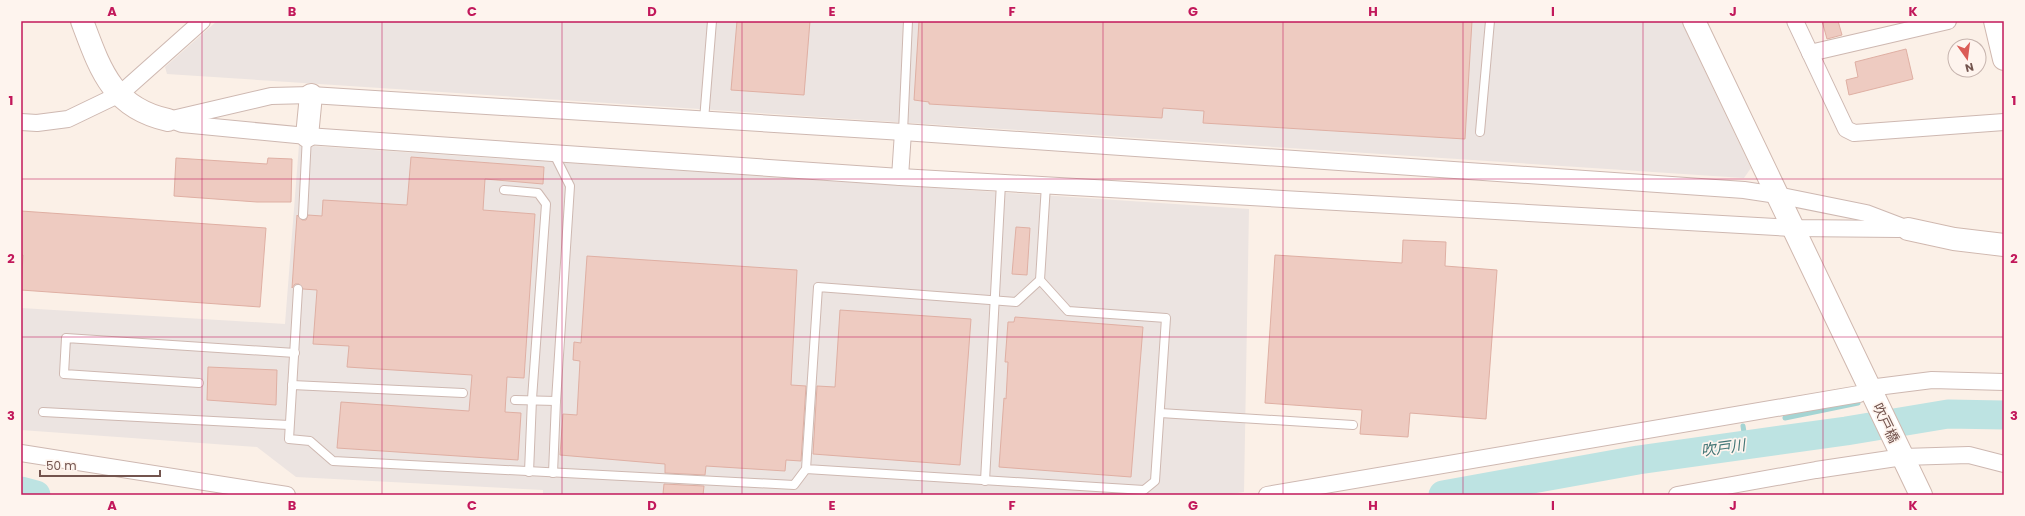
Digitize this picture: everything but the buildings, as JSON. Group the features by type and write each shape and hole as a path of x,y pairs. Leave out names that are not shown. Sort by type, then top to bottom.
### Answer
{"street":[{"path":"82,21 102,72 125,100 140,111 182,124 307,136 900,177 1792,228 1908,229"},
{"path":"21,122 37,123 68,119 120,94 202,21"},
{"name":"吹戸橋","path":"1694,21 1868,388 1921,495"},
{"path":"1795,21 1846,129 1854,134 2004,122"},
{"path":"1810,53 1948,21"},
{"path":"1995,21 2004,60"},
{"path":"168,120 271,96 311,95 903,132 1736,190 1777,195 1866,213 1908,229 1954,239 2004,245"},
{"path":"307,136 311,95"},
{"path":"900,177 903,132"},
{"path":"1267,495 1859,394 1868,388 1932,380 2004,382"},
{"path":"21,453 287,495"},
{"path":"1677,495 1816,470 1903,457 1969,455 2004,464"}],"lane":[{"path":"704,120 712,21"},
{"path":"903,132 908,21"},
{"path":"1480,132 1490,21"},
{"path":"303,215 307,136"},
{"path":"553,473 556,401 570,186 554,154"},
{"path":"985,481 1001,183"},
{"path":"298,289 289,439 310,441 333,460 529,472 794,485 806,469 818,287 1016,302 1040,280 1046,185"},
{"path":"504,190 538,193 546,204 532,399 529,472"},
{"path":"806,469 1144,490 1155,481 1166,318 1068,311 1040,280"},
{"path":"199,383 64,374 66,338 294,353"},
{"path":"292,385 463,393"},
{"path":"515,400 532,399 556,401"},
{"path":"43,412 289,425"},
{"path":"1160,413 1353,425"}],"shaded area":[{"path":"217,21 1681,21 1751,168 1744,178 167,74 165,67"},
{"path":"299,145 1249,209 1244,492 1225,495 543,495 543,490 296,477 257,447 21,430 21,308 285,324"}],"waterway":[{"path":"1785,418 1858,403"},
{"name":"吹戸川","path":"1443,495 1638,460 1846,431 1948,414 2004,415"},
{"path":"1743,426 1746,445"},
{"name":"吹戸川","path":"21,491 36,495"}]}
